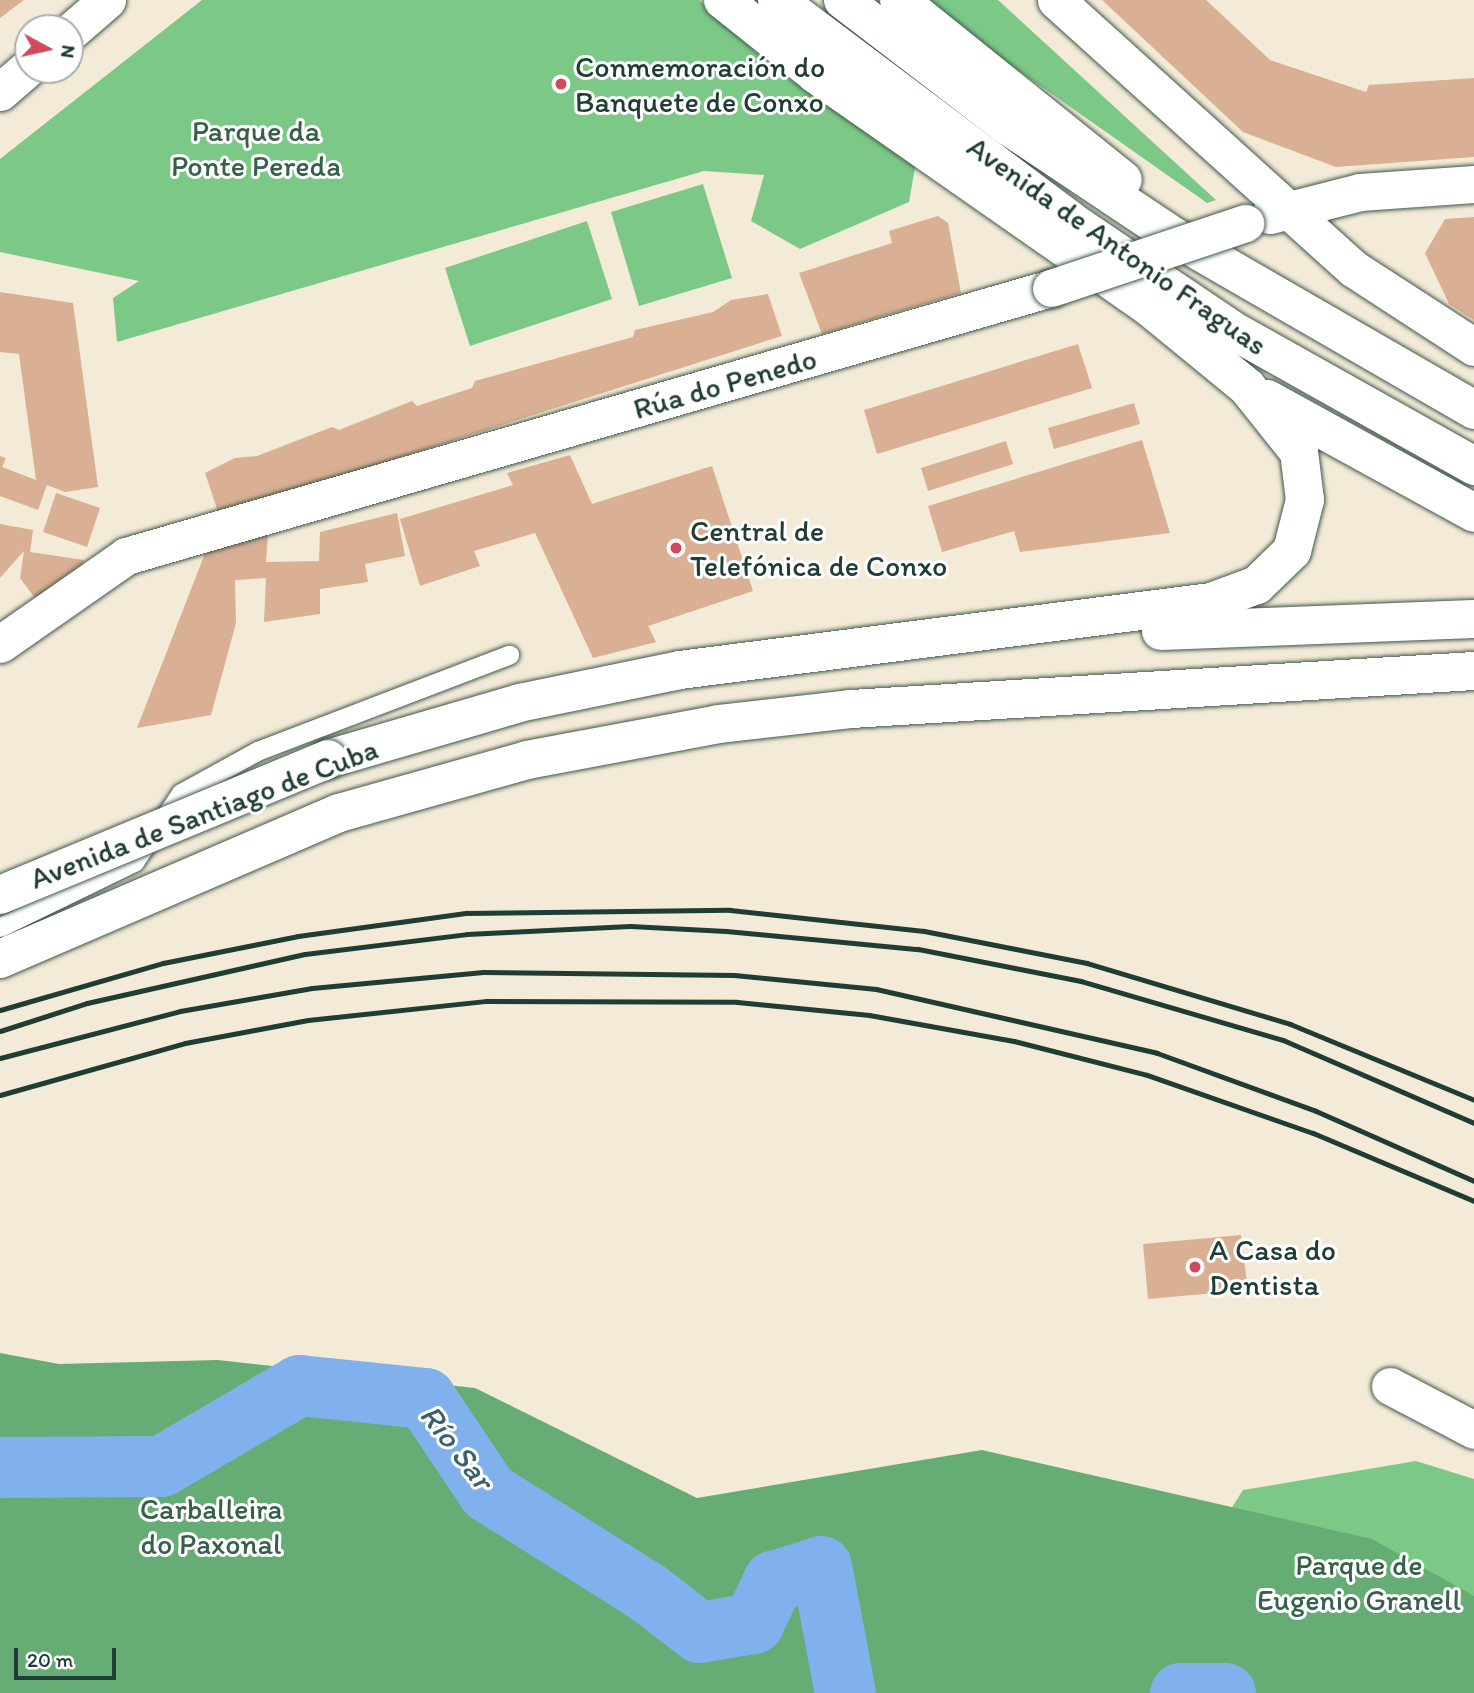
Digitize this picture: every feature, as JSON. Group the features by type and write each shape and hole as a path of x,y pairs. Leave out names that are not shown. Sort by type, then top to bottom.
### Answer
{"highway":[{"path":"723,0 816,74 1148,306 1247,387 1284,429 1304,474 1301,528 1292,551 1257,585 1211,602 904,642"},
{"name":"Avenida de Antonio Fraguas","path":"777,0 1081,228 1309,377 1474,467"},
{"name":"Avenida de Antonio Fraguas","path":"843,0 1009,126 1153,222 1466,402"},
{"path":"899,0 1115,167 1153,222"},
{"path":"888,84 1025,219"},
{"path":"1081,228 1148,306"},
{"path":"1247,387 1474,513"},
{"path":"904,642 1474,619"},
{"name":"Avenida de Santiago de Cuba","path":"0,895 328,760 545,698 680,670 904,642"},
{"name":"Avenida de Santiago de Cuba","path":"0,959 339,813 527,760 719,724 851,709 1474,671"}],"street":[{"path":"84,20 107,0"},
{"path":"1056,0 1354,269 1474,347"},
{"path":"0,93 14,80"},
{"name":"Rúa do Penedo","path":"0,644 127,556 1051,288 1286,210 1360,192 1474,184"},
{"path":"1390,1386 1474,1430"}],"lane":[{"path":"0,927 134,862 181,793 257,751 509,655"}],"green space":[{"name":"Parque da Ponte Pereda","path":"202,0 699,0 777,71 916,162 909,202 800,249 751,221 764,175 704,171 117,342 113,298 139,281 0,252 0,159"},
{"path":"918,0 998,0 1216,200 1207,203"},
{"path":"703,184 732,278 639,306 611,212"},
{"path":"587,221 612,299 470,346 445,268"},
{"name":"Carballeira do Paxonal","path":"0,1353 59,1364 218,1360 475,1388 697,1498 982,1450 1372,1539 1474,1596 1474,1693 0,1693"},
{"name":"Parque de Eugenio Granell","path":"1416,1461 1474,1479 1474,1693 1153,1693 1155,1629 1243,1490"}],"building":[{"path":"0,0 24,0 0,18"},
{"path":"1102,0 1206,0 1270,60 1366,92 1369,85 1474,78 1474,157 1336,167 1243,132"},
{"path":"938,216 948,223 961,293 822,334 799,273 892,243 889,231"},
{"path":"1474,217 1474,320 1449,304 1425,253 1445,219"},
{"path":"0,292 73,303 98,487 65,492 47,485 38,510 0,496 0,456 6,458 2,467 36,480 19,354 0,352"},
{"path":"768,294 782,336 219,515 205,473 235,458 257,456 332,427 339,430 412,401 417,406 472,388 475,381 633,337 635,330 713,312 731,300"},
{"path":"1078,344 1092,388 877,454 864,410"},
{"path":"1134,403 1140,424 1054,449 1048,428"},
{"path":"1142,440 1170,533 1020,552 1014,531 942,552 928,506"},
{"path":"1006,441 1013,464 928,491 921,468"},
{"path":"570,455 592,504 712,466 753,591 648,626 656,642 593,658 535,533 474,551 480,566 420,586 400,519 513,485 507,473"},
{"path":"56,493 100,508 87,547 43,532"},
{"path":"397,513 405,556 365,564 368,582 320,589 320,614 264,622 266,578 235,580 236,623 211,715 137,728 209,543 268,533 266,562 319,561 320,532"},
{"path":"0,524 33,530 30,552 84,560 78,579 40,605 20,578 24,551 0,578"},
{"name":"A Casa do Dentista","path":"1241,1235 1248,1290 1148,1299 1143,1244"}],"waterway":[{"name":"Río Sar","path":"0,1467 161,1466 299,1385 425,1398 488,1492 646,1591 699,1632 753,1623 773,1581 821,1566 845,1693"},
{"name":"Río Sar","path":"1180,1693 1225,1693"}],"railway":[{"path":"0,1010 163,963 298,936 467,913 730,910 924,931 1087,963 1290,1024 1474,1100"},
{"path":"0,1031 87,1003 305,954 467,934 630,926 726,931 918,949 1081,981 1283,1040 1474,1123"},
{"path":"0,1058 180,1011 312,988 483,972 734,975 876,989 1157,1053 1316,1111 1474,1181"},
{"path":"0,1095 185,1043 308,1020 487,1001 737,1002 869,1015 1014,1041 1147,1075 1313,1133 1474,1201"}],"place":[{"name":"Conmemoración do Banquete de Conxo","path":"561,84"},
{"name":"Central de Telefónica de Conxo","path":"676,548"},
{"name":"A Casa do Dentista","path":"1195,1267"}]}
